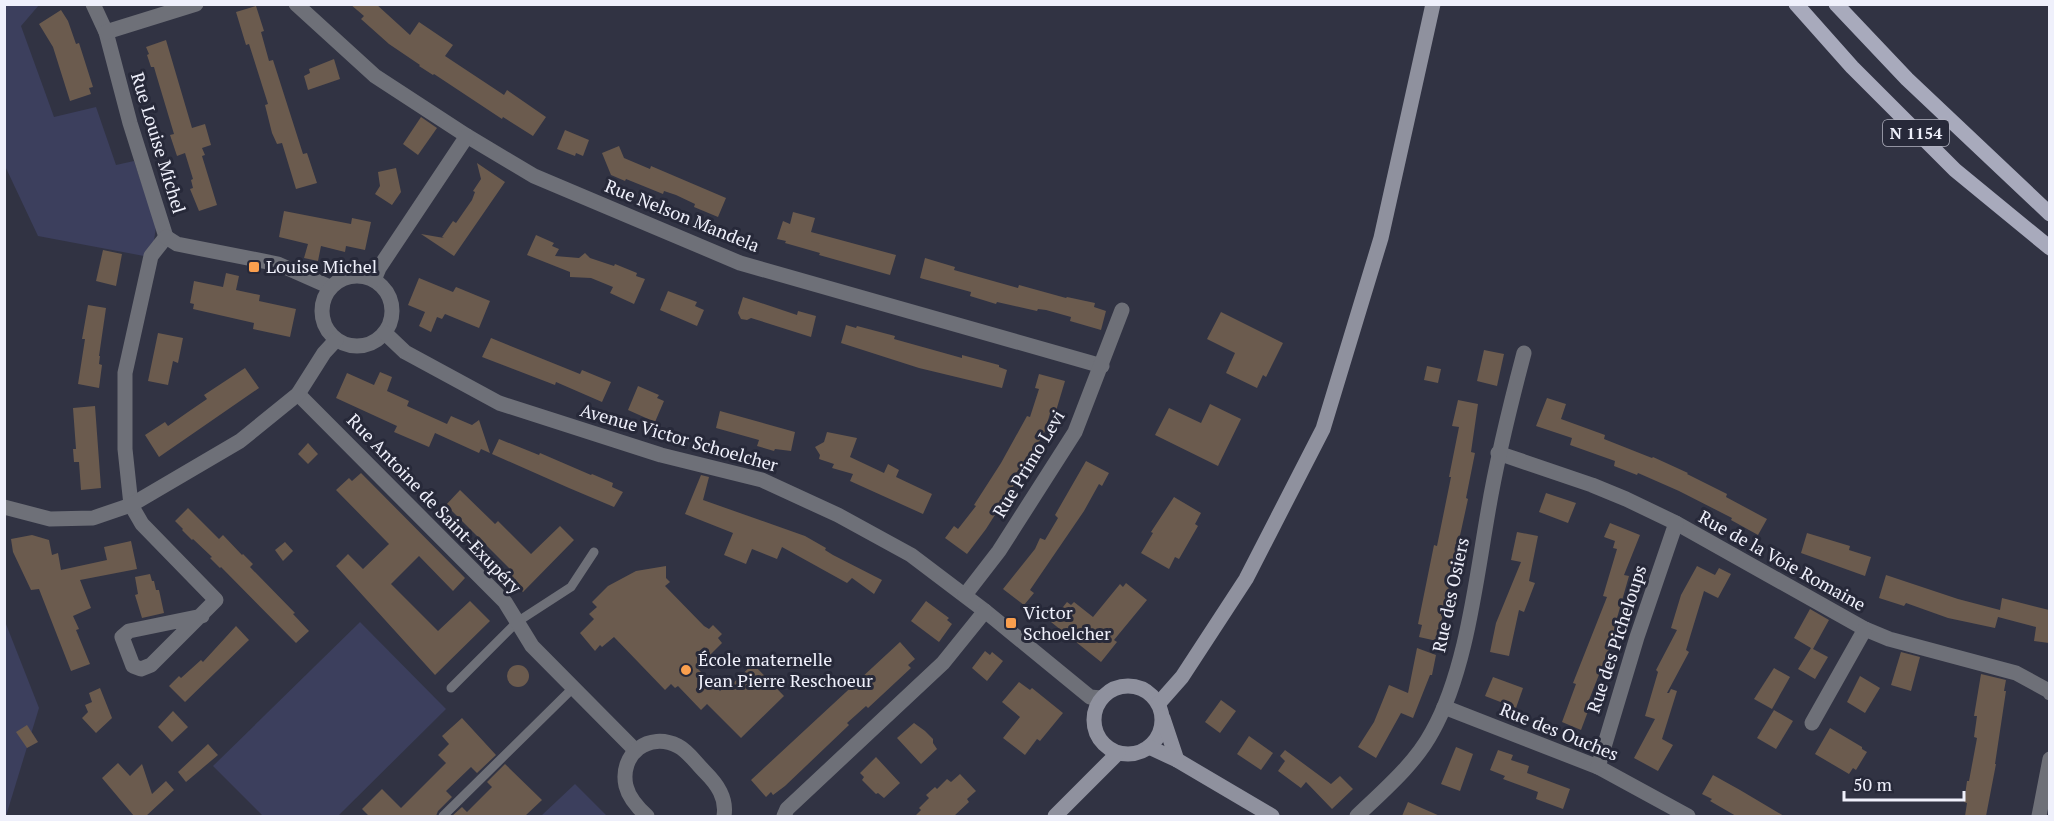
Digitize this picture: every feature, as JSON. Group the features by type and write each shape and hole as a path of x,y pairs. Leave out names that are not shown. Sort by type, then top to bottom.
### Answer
{"main road":[{"name":"N 1154","path":"1796,4 1852,67 1954,170 2049,249"},
{"name":"N 1154","path":"1836,4 1907,79 2049,214"}],"street":[{"name":"Rue Louise Michel","path":"93,4 106,32 130,123 166,237 151,255 125,373 125,449 131,505"},
{"path":"106,32 196,4"},
{"name":"Rue Nelson Mandela","path":"296,4 375,76 467,136 534,176 740,263 1102,366"},
{"path":"1178,760 1161,711 1152,694 1142,688 1120,686 1101,698 1096,708 1095,730 1100,740 1108,748 1118,753 1140,753 1160,735 1161,711 1246,579 1323,429 1382,238 1433,4"},
{"path":"374,280 379,268 467,136"},
{"path":"166,237 177,244 278,264 330,287"},
{"path":"351,276 363,276 374,280 383,287 390,298 391,322 385,333 367,345 357,347 336,340 322,321 321,309 330,287 339,280 351,276"},
{"name":"Rue Primo Levi","path":"964,596 999,551 1070,441 1102,366 1122,310"},
{"name":"Avenue Victor Schoelcher","path":"385,333 405,352 499,403 661,455 762,480 838,515 911,555 1090,696 1101,698"},
{"path":"4,507 50,519 93,518 131,505 240,441 298,394 324,353 336,340"},
{"name":"Rue des Osiers","path":"1357,816 1398,777 1431,734 1444,707 1469,619 1498,453 1524,353"},
{"name":"Rue Antoine de Saint-Exupéry","path":"298,394 505,602 532,646 635,750"},
{"name":"Rue de la Voie Romaine","path":"1498,453 1592,485 1676,523 1865,629 1889,639 2016,673 2049,693"},
{"path":"131,505 142,524 216,600 202,616 151,665 141,669 133,666 122,637 129,631 202,616"},
{"name":"Rue des Picheloups","path":"1598,767 1637,637 1676,523"},
{"path":"784,816 787,809 943,663 985,611"},
{"path":"1812,723 1865,629"},
{"name":"Rue des Ouches","path":"1444,707 1598,767 1688,816"},
{"path":"640,814 628,793 627,762 635,750 642,745 654,741 665,741 683,749 715,783 724,801 724,816"},
{"path":"1149,747 1178,760 1272,816"},
{"path":"1055,816 1118,753"},
{"path":"2039,816 2049,759"}],"lane":[{"path":"451,688 517,622 572,587 594,552"},
{"path":"442,816 573,688"}],"shaded area":[{"path":"4,5 39,5 21,26 54,117 96,107 116,165 134,161 156,226 154,241 144,256 38,236 5,166"},
{"path":"4,619 39,708 6,816 4,816"},
{"path":"360,622 446,709 338,816 263,816 213,766"},
{"path":"575,784 607,816 541,816"}],"building":[{"path":"350,4 376,4 410,35 419,22 453,45 445,56 504,95 507,90 546,117 533,136 503,117 502,119 389,44 361,19 364,16"},
{"path":"256,6 264,31 261,32 269,61 273,60 303,154 307,153 317,183 296,189 282,143 277,144 272,133 265,105 268,104 236,12"},
{"path":"61,10 68,21 76,44 79,43 93,87 89,88 91,94 70,101 53,47 39,24"},
{"path":"166,40 192,128 205,124 211,145 202,148 205,155 202,156 217,205 199,211 190,189 193,188 191,180 193,179 185,153 177,156 170,135 174,134 154,67 151,67 147,55 149,54 146,47"},
{"path":"334,59 340,79 308,90 304,76 310,73 309,69"},
{"path":"421,117 437,128 418,155 403,144"},
{"path":"565,130 589,140 583,156 576,153 575,156 557,149"},
{"path":"619,146 624,158 650,169 651,166 726,198 718,217 694,207 695,204 676,195 664,191 663,194 611,175 602,153"},
{"path":"477,163 505,182 454,256 421,234 444,238 442,237 453,221 456,223 472,200 475,192 473,191 481,179"},
{"path":"396,168 401,192 392,205 375,194 380,186 378,172"},
{"path":"284,211 351,224 352,218 371,222 365,250 346,246 345,252 321,246 318,261 304,258 308,244 279,237"},
{"path":"793,212 815,218 811,232 896,255 890,275 819,255 820,253 777,239 783,221 790,224"},
{"path":"536,235 554,243 552,246 559,249 555,256 579,258 585,253 590,258 614,266 615,264 637,273 636,276 645,279 634,304 610,293 613,287 591,278 570,277 570,272 527,255"},
{"path":"103,250 122,254 116,286 96,281"},
{"path":"925,258 955,267 954,270 1018,288 1019,285 1066,298 1095,303 1094,307 1106,311 1101,330 1070,321 1071,317 1046,310 1038,309 1037,311 997,302 996,304 970,296 971,292 920,278"},
{"path":"226,273 239,276 236,290 260,295 259,301 296,309 290,337 253,329 254,323 193,309 194,304 190,303 194,281 223,287"},
{"path":"419,278 453,292 456,287 490,301 479,328 445,314 442,319 437,317 431,332 419,326 425,312 408,305"},
{"path":"668,291 697,302 695,306 704,310 697,326 660,310"},
{"path":"743,297 797,315 798,311 816,316 811,337 751,318 741,319 738,313"},
{"path":"88,305 106,308 99,356 99,364 102,365 99,388 78,384"},
{"path":"1221,312 1283,343 1266,377 1263,375 1257,388 1226,373 1235,353 1207,339"},
{"path":"846,325 895,336 894,339 962,358 962,355 999,365 1007,370 1002,388 919,368 841,343"},
{"path":"158,333 183,338 178,363 173,361 168,385 148,381"},
{"path":"491,338 580,374 582,370 611,382 602,402 556,382 555,385 482,357"},
{"path":"1484,350 1504,354 1497,386 1477,381"},
{"path":"1427,366 1441,369 1438,383 1424,380"},
{"path":"245,368 259,388 159,457 145,435 165,422 168,426 207,399 204,395"},
{"path":"380,372 392,377 387,391 409,401 407,406 447,424 451,416 472,425 479,420 490,453 481,449 479,453 435,433 429,447 394,432 397,426 336,398 347,373 374,385"},
{"path":"1039,374 1065,381 1056,411 1051,410 1045,431 1021,474 967,554 945,538 954,526 958,529 976,506 974,505 1027,416 1030,417 1039,389 1035,388"},
{"path":"638,386 659,395 657,398 664,401 655,422 628,410"},
{"path":"1547,398 1566,404 1561,419 1605,435 1604,439 1688,473 1767,519 1758,535 1731,520 1732,518 1679,491 1638,473 1637,475 1614,466 1615,461 1570,445 1572,438 1536,426"},
{"path":"1458,400 1478,404 1471,452 1475,453 1466,498 1468,499 1437,641 1419,637 1422,625 1418,624 1451,477 1449,477 1459,427 1452,426"},
{"path":"1210,404 1241,419 1218,466 1155,435 1169,408 1201,423"},
{"path":"95,406 101,488 81,490 79,462 74,462 73,449 76,449 73,408"},
{"path":"720,411 795,432 791,451 775,449 774,451 757,446 759,440 716,428"},
{"path":"827,432 857,438 850,457 884,473 888,464 899,470 896,477 932,494 923,514 850,481 853,474 832,468 834,464 819,459 820,455 815,447 824,442"},
{"path":"499,439 592,474 613,483 612,487 623,492 614,507 569,488 492,454"},
{"path":"308,443 318,454 308,464 298,454"},
{"path":"1086,461 1109,473 1102,486 1099,484 1084,511 1030,590 1034,593 1024,605 1003,589 1035,549 1040,538 1045,540 1058,518 1055,515"},
{"path":"361,473 465,578 453,591 419,556 391,584 438,631 470,601 490,621 435,675 336,566 348,554 363,569 389,544 336,490 349,478 352,481"},
{"path":"701,475 709,477 703,500 805,536 826,548 825,550 833,555 882,580 874,594 852,578 847,583 782,547 777,559 752,549 746,564 724,555 733,533 685,514"},
{"path":"460,490 495,524 498,521 531,554 560,526 574,540 523,592 505,574 510,569 446,505"},
{"path":"1546,493 1576,503 1568,523 1539,512"},
{"path":"1174,497 1201,513 1195,524 1198,526 1179,559 1175,557 1169,569 1141,553 1153,533 1151,532"},
{"path":"188,508 219,539 223,535 243,554 253,564 250,567 295,613 293,614 309,631 296,643 210,558 212,557 182,530 175,521"},
{"path":"1610,523 1640,535 1624,575 1629,576 1617,618 1621,619 1587,705 1590,706 1581,730 1562,722 1576,684 1573,683 1607,597 1603,596 1617,549 1613,548 1615,541 1604,537"},
{"path":"1517,532 1538,536 1529,581 1535,583 1524,612 1519,610 1509,656 1490,652 1496,623 1521,562 1511,560"},
{"path":"1807,533 1850,546 1849,550 1871,557 1865,576 1801,553"},
{"path":"32,535 49,540 52,555 58,553 61,570 107,560 104,547 131,541 137,569 80,580 91,608 73,616 79,629 76,630 90,664 71,671 39,589 31,590 13,552 11,539"},
{"path":"285,542 293,551 283,561 275,550"},
{"path":"666,566 666,578 670,582 665,586 704,626 709,629 713,625 722,634 718,638 722,643 697,668 720,691 727,684 730,686 753,664 784,696 741,738 707,704 701,710 678,686 675,688 671,684 665,690 614,637 602,647 600,645 595,651 580,633 594,619 589,614 597,607 592,602 608,586 636,571"},
{"path":"1697,566 1715,575 1719,568 1731,574 1718,598 1704,591 1686,650 1689,652 1667,693 1671,689 1677,691 1662,739 1673,745 1658,771 1634,758 1655,719 1645,716 1658,672 1656,670 1677,630 1671,628 1681,595"},
{"path":"150,574 156,590 159,590 164,613 142,618 135,595 138,594 135,577"},
{"path":"1886,575 1958,599 2000,610 2002,598 2049,610 2049,643 2034,641 2036,627 1998,617 1995,628 1948,618 1906,603 1904,606 1879,598"},
{"path":"1126,583 1147,600 1114,640 1117,642 1101,662 1051,622 1067,602 1071,605 1074,602 1093,617 1120,584 1123,587"},
{"path":"926,601 949,618 947,620 952,624 939,642 911,621"},
{"path":"1810,609 1829,620 1813,649 1828,657 1815,679 1798,669 1811,648 1794,638"},
{"path":"236,626 249,640 185,702 169,686 201,660 203,662"},
{"path":"900,642 915,659 908,665 911,668 868,708 866,706 847,723 849,725 785,786 773,795 771,792 766,797 751,780"},
{"path":"1417,648 1436,655 1432,675 1430,675 1413,718 1401,713 1376,758 1358,747 1374,722 1389,685 1408,693"},
{"path":"985,651 990,655 992,652 1003,661 987,681 972,668"},
{"path":"1901,652 1920,657 1911,691 1891,685"},
{"path":"518,665 526,668 529,676 526,684 518,687 510,684 507,676 510,668"},
{"path":"1774,668 1790,677 1772,709 1754,699"},
{"path":"1981,674 2006,680 2004,691 2006,691 1986,816 1965,816 1967,781 1969,781 1977,738 1974,737 1977,716 1974,716"},
{"path":"1860,676 1880,688 1865,713 1847,702"},
{"path":"1493,677 1523,688 1516,708 1485,696"},
{"path":"1019,682 1030,690 1032,688 1063,713 1040,741 1037,739 1025,755 1003,738 1020,717 1002,702"},
{"path":"100,688 112,718 96,733 82,718 88,712 85,705 92,702 89,693"},
{"path":"1221,700 1236,711 1220,733 1205,722"},
{"path":"1774,710 1793,721 1776,749 1757,738"},
{"path":"173,711 188,727 172,742 158,727"},
{"path":"462,718 496,755 477,773 471,767 446,791 452,797 436,816 369,816 362,809 382,789 401,808 446,763 438,755 449,744 442,736"},
{"path":"914,723 933,739 937,749 921,764 897,738"},
{"path":"27,725 38,742 27,748 16,732"},
{"path":"1830,728 1867,752 1856,770 1853,768 1849,774 1815,754"},
{"path":"1249,736 1273,753 1261,770 1237,754"},
{"path":"208,744 218,755 186,782 178,772"},
{"path":"1456,747 1473,754 1460,791 1441,784"},
{"path":"1285,750 1331,784 1340,776 1353,789 1332,809 1306,782 1301,788 1278,771 1285,761 1280,756"},
{"path":"1498,750 1513,755 1511,760 1529,766 1527,773 1570,789 1563,809 1536,799 1538,792 1503,779 1505,776 1490,770"},
{"path":"876,757 900,783 884,798 876,794 862,780 864,777 860,773"},
{"path":"118,763 130,776 142,764 152,794 166,781 174,790 146,816 134,816 102,778"},
{"path":"505,764 542,800 525,816 452,816 462,807 467,812 492,787 487,782"},
{"path":"960,774 976,791 967,799 969,802 954,816 915,816 929,798 926,795 935,787 937,789 947,779 951,782"},
{"path":"1713,775 1784,816 1736,816 1710,801 1712,799 1702,794"},
{"path":"1408,802 1440,816 1402,816"}],"place":[{"name":"Louise Michel","path":"254,267"},
{"name":"Victor Schoelcher","path":"1011,623"},
{"name":"École maternelle Jean Pierre Reschoeur","path":"686,670"}]}
